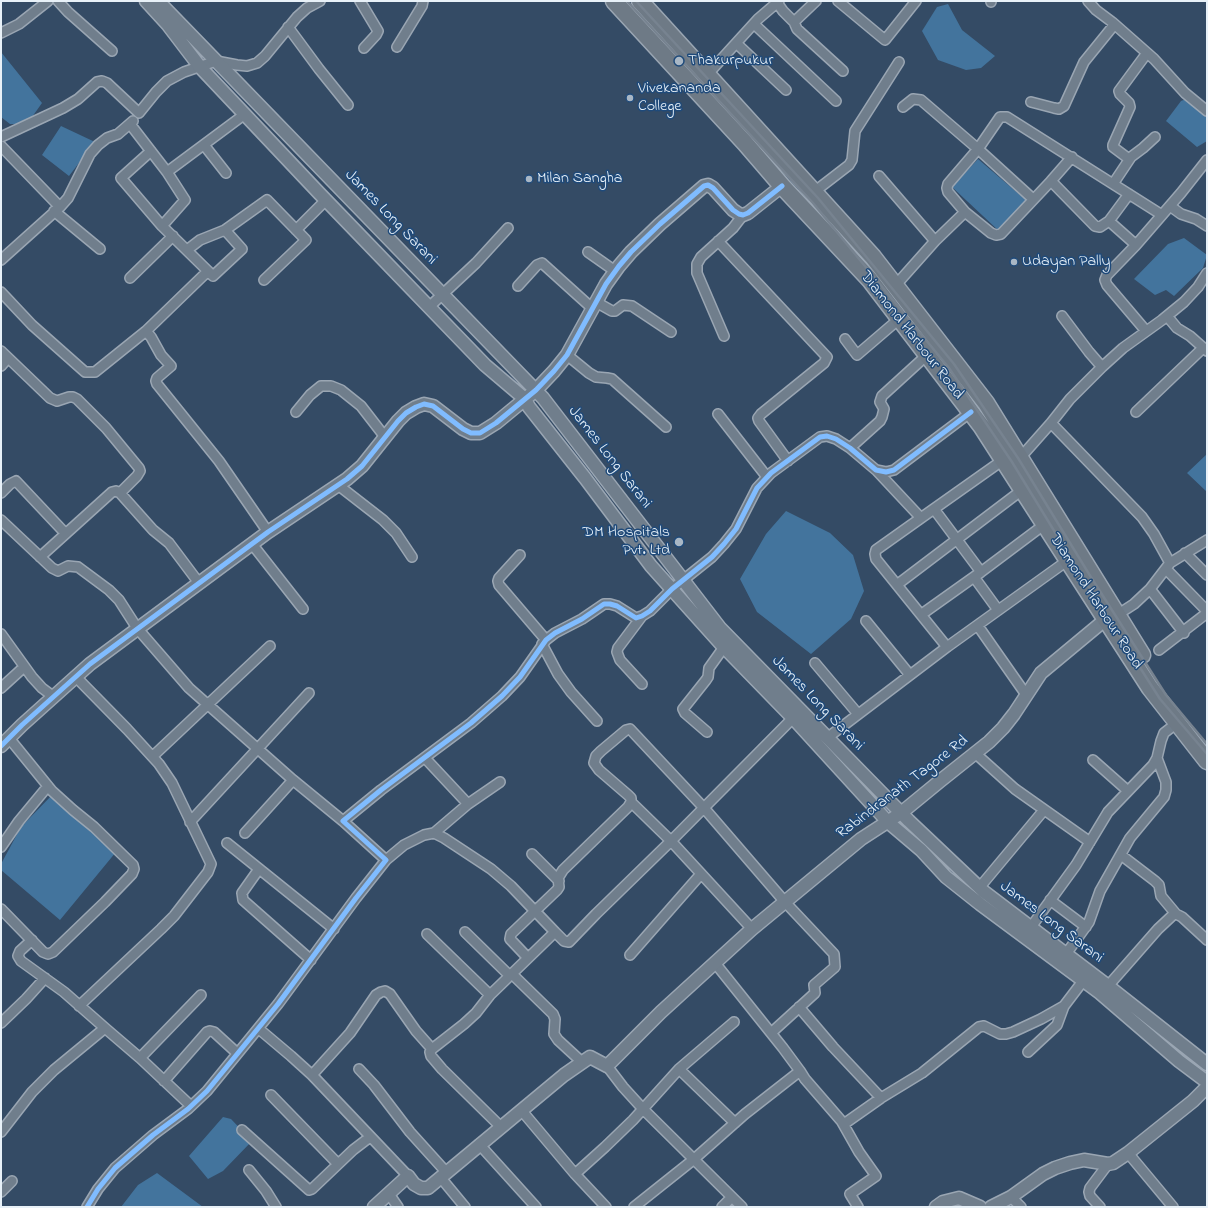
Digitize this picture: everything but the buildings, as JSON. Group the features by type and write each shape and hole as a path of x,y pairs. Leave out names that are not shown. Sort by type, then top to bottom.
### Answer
{"highway":[{"name":"Diamond Harbour Road","path":"614,1 745,143 782,186 870,280 971,412 1045,524 1073,556"},
{"name":"Diamond Harbour Road","path":"640,1 873,258 986,403 1020,458 1073,556 1112,617 1157,680 1195,730 1207,743"},
{"path":"745,143 758,131"},
{"path":"983,429 997,421"},
{"name":"Diamond Harbour Road","path":"1112,617 1150,688 1207,761"}],"main road":[{"path":"146,1 168,24 200,67 485,366 524,400 651,566 724,647 793,718 888,822 921,850 946,877 1023,937 1100,993 1207,1082"},
{"name":"James Long Sarani","path":"158,1 536,390 720,628 901,813 979,888 1108,986 1207,1064"},
{"path":"5,742 75,676 90,664 268,532 338,486 362,466 406,413 424,404 433,406 463,429 472,433 480,433 489,429 536,390 568,355 606,284 631,252 704,186 708,185 713,188 733,210 743,215 748,213 782,186"},
{"name":"Rabindranath Tagore Rd","path":"607,1066 661,1012 752,929 861,839 901,813 976,754 1003,728 1027,696 1034,681 1047,666 1112,617"},
{"path":"817,745 827,738"},
{"path":"1023,937 1031,928"},
{"path":"374,1207 408,1176 414,1184 421,1188 428,1188 479,1144 522,1111 564,1075 590,1057 607,1066"},
{"path":"991,1207 1011,1197 1043,1174 1070,1163 1084,1160 1108,1164 1113,1163 1128,1153 1193,1100 1207,1086"},
{"path":"936,1207 944,1202 959,1198 980,1207"}],"street":[{"path":"58,1 112,52"},
{"path":"1,260 68,198 90,154 98,145 107,138 118,134 130,124 167,81 184,72 216,61 237,66 248,66 257,63 265,56 288,27 307,8 320,1"},
{"path":"360,1 378,31 364,48"},
{"path":"397,47 422,6 423,1"},
{"path":"794,22 816,1"},
{"path":"838,1 885,40 916,1"},
{"path":"1088,1 1096,10 1147,53 1185,93 1207,111"},
{"path":"1,33 19,24 44,2"},
{"path":"707,75 754,24 778,2 783,11 794,22 797,29 843,71"},
{"path":"754,24 836,101"},
{"path":"1031,102 1060,109 1064,106 1084,62 1114,25"},
{"path":"288,27 348,106"},
{"path":"736,43 786,90"},
{"path":"1129,159 1113,148 1113,144 1130,107 1129,103 1119,91 1147,53"},
{"path":"814,192 849,165 852,160 855,131 899,62"},
{"path":"1,137 63,108 78,99 97,82 102,80 139,114"},
{"path":"903,108 914,99 921,100 1033,199"},
{"path":"167,172 245,114"},
{"path":"1072,157 1002,234 996,235 991,233 965,212 948,192 948,184 978,150 998,120 1004,116 1072,157 1162,215"},
{"path":"130,124 152,151 185,200 162,226"},
{"path":"1114,184 1129,159 1155,137"},
{"path":"204,145 226,173"},
{"path":"1,146 57,209 100,249"},
{"path":"152,151 121,178 162,226 213,276 242,249 225,230"},
{"path":"1146,331 1107,285 1105,280 1119,262 1170,206 1207,160"},
{"path":"879,176 935,241"},
{"path":"1050,181 1095,226 1100,227 1109,222 1129,194"},
{"path":"187,250 200,240 225,230 267,200 306,240 264,280"},
{"path":"296,230 326,200"},
{"path":"1170,206 1181,214 1196,219 1207,226"},
{"path":"895,286 935,241 965,212"},
{"path":"724,336 697,273 697,264 701,257 733,228 743,215"},
{"path":"1109,222 1136,245"},
{"path":"429,307 476,263 508,228"},
{"path":"130,278 173,236"},
{"path":"718,242 827,357 824,363 758,418 788,461"},
{"path":"588,252 615,271"},
{"path":"518,286 537,265 542,263 594,306 612,311 615,311 623,305 632,306 671,332"},
{"path":"1,292 32,325 80,368 85,372 90,373 101,368 146,331 208,271"},
{"path":"1020,458 1052,423 1070,399 1102,366 1123,348 1184,302 1204,284 1207,273"},
{"path":"1,307 9,300"},
{"path":"1062,316 1085,347 1102,366"},
{"path":"1136,412 1205,350 1190,336 1181,332 1167,316"},
{"path":"845,339 857,355 900,319"},
{"path":"146,331 161,355 171,366 169,370 157,378 157,384 219,462 268,532"},
{"path":"1,351 50,398 57,401 69,397 77,399 106,428 140,471 120,493"},
{"path":"568,355 596,377 612,379 666,427"},
{"path":"850,448 880,422 884,409 880,402 882,396 927,355"},
{"path":"1,366 8,358"},
{"path":"296,412 321,386 331,386 341,390 361,406 385,437"},
{"path":"876,470 886,472 894,470 971,412"},
{"path":"718,414 767,477"},
{"path":"1052,423 1142,517 1154,534 1168,566 1207,612 1184,633 1160,650"},
{"path":"642,684 620,660 617,652 618,648 642,616 672,589 712,557 724,544 736,529 757,488 767,477 820,437 827,436 836,439 850,448 876,470 921,518"},
{"path":"947,647 898,584 876,559 876,550 1003,460"},
{"path":"1,493 10,484 16,481 65,533"},
{"path":"338,486 384,520 412,557"},
{"path":"898,584 957,541 1022,490"},
{"path":"40,557 112,492 116,491 120,493 153,530 169,543 199,583"},
{"path":"934,509 957,541 998,610"},
{"path":"1,520 55,570 58,571 73,566 78,567 99,582 119,600 137,628 189,688 386,860"},
{"path":"922,614 1045,524"},
{"path":"1112,617 1134,604 1150,589 1168,566 1185,553 1207,540"},
{"path":"252,544 303,610"},
{"path":"1185,553 1207,576"},
{"path":"520,555 499,578 499,585 544,642 558,674 570,692 597,721"},
{"path":"827,738 947,647 1073,556"},
{"path":"1150,589 1184,633"},
{"path":"343,821 381,790 471,723 502,696 534,659 544,642 555,633 582,619 604,604 617,606 630,616 636,618 642,616"},
{"path":"866,621 910,675"},
{"path":"978,626 1027,696"},
{"path":"1,634 24,667 42,688 54,697"},
{"path":"153,756 270,646"},
{"path":"707,732 685,713 683,709 708,677 709,668 724,647"},
{"path":"815,663 858,714"},
{"path":"1,688 24,667"},
{"path":"75,676 153,756 172,783 211,864 208,872 174,916 79,1006"},
{"path":"190,822 309,694"},
{"path":"434,833 491,869 564,941 568,942 793,718"},
{"path":"1031,928 1090,842 1108,812 1153,765 1157,758 1164,733 1177,723"},
{"path":"752,929 671,841 631,802 631,798 599,770 594,763 596,756 600,751 626,730 634,732 704,808 785,902 834,954 834,968 814,985 815,993 771,1033"},
{"path":"1,909 44,952 48,954 53,952 105,902 132,874 134,869 132,864 94,827 72,810 5,742"},
{"path":"976,754 1015,789 1090,842"},
{"path":"425,758 468,804"},
{"path":"1066,954 1086,927 1092,916 1100,892 1130,838 1164,797 1166,782 1157,758"},
{"path":"1093,760 1128,791"},
{"path":"245,833 293,780"},
{"path":"87,1207 98,1189 115,1168 153,1135 191,1106 207,1091 237,1053 259,1029 386,860 404,845 424,835 434,833 468,804 500,782"},
{"path":"1,847 19,821 48,786"},
{"path":"528,958 510,939 510,936 557,890 559,886 560,874 563,870 628,807 631,802"},
{"path":"979,888 1044,810"},
{"path":"227,843 334,929"},
{"path":"532,854 559,881"},
{"path":"1121,855 1155,881 1158,885 1161,896 1176,914 1207,940"},
{"path":"259,868 242,894 243,900 311,960"},
{"path":"630,955 702,874"},
{"path":"1050,900 1086,927"},
{"path":"1108,986 1158,929 1176,914"},
{"path":"465,932 552,1014 555,1019 554,1034 558,1040 583,1062"},
{"path":"501,1127 442,1069 431,1056 430,1052 468,1020 490,995 555,932"},
{"path":"427,934 490,995"},
{"path":"32,940 20,951 18,956 21,961 45,978 140,1058 191,1106"},
{"path":"715,963 771,1033 800,1071 804,1079 842,1122 859,1152 876,1176 850,1194 858,1207"},
{"path":"1,1023 45,978"},
{"path":"1028,1052 1057,1025 1064,1006 1083,981"},
{"path":"312,1075 350,1033 376,995 380,992 390,994 416,1031 432,1049"},
{"path":"140,1058 200,995"},
{"path":"842,1122 844,1124 881,1098 922,1073 979,1027 984,1026 1000,1034 1006,1034 1040,1019 1064,1006"},
{"path":"799,1007 833,1047 881,1098"},
{"path":"575,1174 606,1147 679,1069 734,1022"},
{"path":"1,1132 32,1092 54,1070 104,1028"},
{"path":"259,1029 292,1056 312,1075 408,1176"},
{"path":"164,1081 207,1032 214,1032 237,1053"},
{"path":"607,1066 623,1087 643,1109 742,1207"},
{"path":"359,1069 374,1085 444,1175 465,1207"},
{"path":"679,1069 734,1123"},
{"path":"634,1207 693,1160 734,1123 800,1071"},
{"path":"271,1095 338,1164"},
{"path":"522,1111 575,1174 606,1207"},
{"path":"242,1130 309,1190 312,1189 338,1164 370,1137"},
{"path":"479,1144 536,1207"},
{"path":"1128,1153 1173,1207"},
{"path":"1100,1207 1090,1196 1089,1192 1090,1188 1108,1164"},
{"path":"249,1170 266,1191 276,1207"},
{"path":"1,1192 12,1181"},
{"path":"389,1194 398,1207"},
{"path":"722,1207 732,1197"},
{"path":"1011,1197 1021,1207"}],"water":[{"path":"948,4 962,30 995,56 981,68 966,70 938,60 922,31 937,7"},
{"path":"1,52 42,103 27,124 10,124 1,117"},
{"path":"1186,99 1207,116 1207,141 1197,147 1166,121 1181,101"},
{"path":"61,126 95,142 69,176 42,155"},
{"path":"978,159 1027,201 999,231 952,187"},
{"path":"1184,238 1207,255 1203,268 1174,296 1166,290 1155,295 1134,279 1168,244"},
{"path":"1207,454 1207,492 1187,473"},
{"path":"786,511 830,533 853,555 864,591 851,619 811,654 757,612 740,579 766,534"},
{"path":"53,794 116,852 60,920 1,870 1,864 21,827"},
{"path":"223,1117 231,1119 252,1141 223,1171 208,1179 189,1156"},
{"path":"157,1173 203,1207 121,1207 138,1185"}],"railway":[{"path":"627,1 813,203 949,368 1012,462 1083,578 1160,699 1207,754"},
{"path":"636,1 818,198 954,364 1018,458 1089,574 1166,695 1207,744"}],"cycle path":[{"path":"1,746 22,725 90,664 268,532 347,479 362,466 406,413 424,404 433,406 463,429 471,433 480,433 496,423 536,390 567,355 606,284 631,252 660,224 704,186 708,185 713,188 733,210 743,215 748,213 782,186"},
{"path":"87,1207 98,1189 115,1168 153,1135 188,1109 207,1091 278,1004 356,898 386,860 343,821 381,790 471,723 502,696 520,677 546,640 555,633 582,619 604,604 617,606 636,618 650,611 672,589 712,557 724,544 736,529 757,488 771,473 820,437 827,436 836,439 850,448 876,470 886,472 894,470 971,412"}],"place":[{"name":"Thakurpukur","path":"679,61"},
{"name":"Vivekananda College","path":"630,98"},
{"name":"Milan Sangha","path":"529,179"},
{"name":"Udayan Pally","path":"1014,262"},
{"name":"DM Hospitals Pvt. Ltd","path":"679,542"}]}
